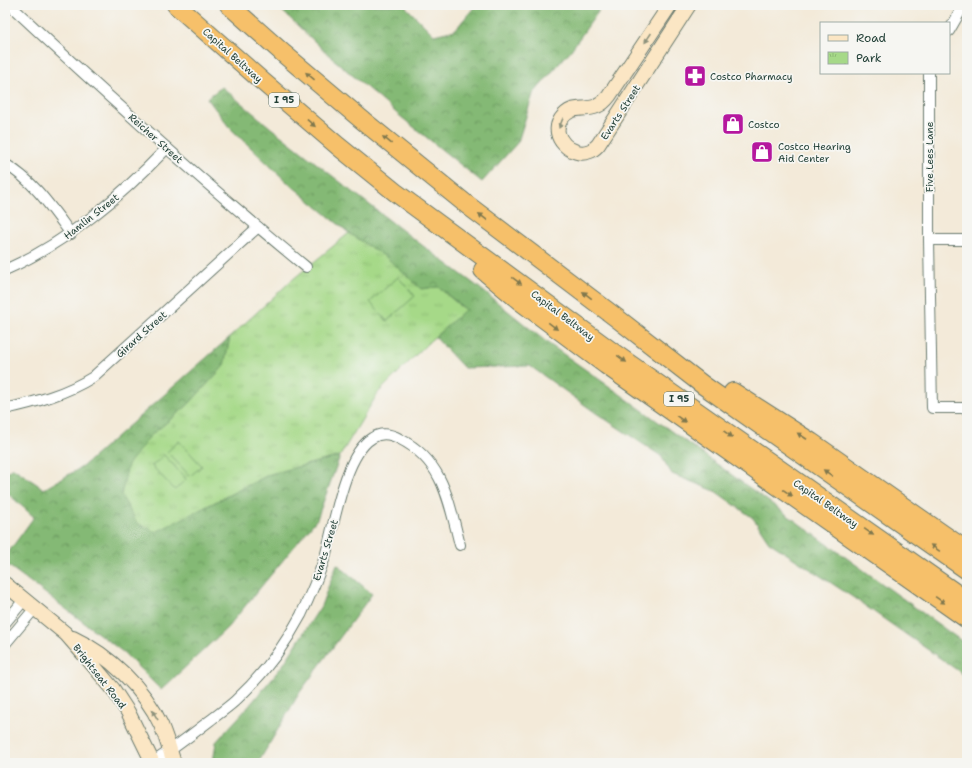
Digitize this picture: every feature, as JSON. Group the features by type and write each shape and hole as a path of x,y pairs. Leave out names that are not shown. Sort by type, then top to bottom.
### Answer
{"highway":[{"name":"Capital Beltway","path":"176,5 268,86 338,146 395,192 520,301 631,383 966,614"},
{"name":"I 95","path":"229,5 355,114 466,204 618,318 703,385 967,570"},
{"path":"618,318 811,442 967,551"},
{"path":"914,514 967,542"}],"street":[{"name":"Reicher Street","path":"10,5 167,148 306,267"},
{"name":"Evarts Street","path":"670,5 604,102 596,107 575,108 566,114 560,121 558,132 560,140 567,147 574,151 582,152 590,151 598,145 689,5"},
{"path":"950,29 964,5"},
{"name":"Five Lees Lane","path":"929,74 929,240 932,408 967,408"},
{"name":"Hamlin Street","path":"5,270 40,253 71,234 151,165 167,148"},
{"path":"5,164 19,173 35,187 71,234"},
{"name":"Girard Street","path":"5,409 30,403 70,390 93,377 107,366 258,227"},
{"path":"929,240 967,240"},
{"name":"Evarts Street","path":"153,763 172,757 234,702 261,673 285,642 300,616 316,582 325,556 342,490 350,470 360,449 372,437 390,434 398,437 420,453 432,465 440,477 445,489 460,545"},
{"name":"Brightseat Road","path":"5,584 66,634 113,689 128,712 153,763"},
{"path":"5,623 30,604"},
{"path":"5,644 30,604"},
{"name":"Brightseat Road","path":"66,634 95,650 112,664 136,688 153,711 161,725 172,757"}],"green space":[{"path":"276,5 404,5 434,35 455,30 476,5 598,5 598,12 571,50 533,94 518,142 482,182 400,116 331,57"},
{"path":"222,87 271,128 407,234 477,286 549,344 967,645 967,677 854,598 769,542 753,518 715,491 672,474 661,456 596,413 530,366 464,368 435,337 465,309 438,287 421,289 387,259 349,233 286,181 229,127 207,98"},
{"path":"349,233 387,258 421,289 438,287 465,310 431,340 378,393 340,456 270,474 156,532 137,523 121,495 128,465 150,436 187,406 224,366 230,337 292,280"},
{"path":"398,277 415,296 387,321 370,302"},
{"path":"230,337 224,366 187,406 150,436 196,512 270,474 340,456 317,519 227,628 161,690 123,652 5,563 5,557 34,517 5,491 5,473 13,468 44,489 82,467"},
{"path":"179,441 202,466 190,476 167,452"},
{"path":"164,455 186,479 175,490 152,466"},
{"path":"337,564 372,594 300,692 258,763 213,763 216,742 249,706 283,665 321,606"}],"place":[{"name":"Costco Pharmacy","path":"695,76"},
{"name":"Costco","path":"733,124"},
{"name":"Costco Hearing Aid Center","path":"762,152"}]}
